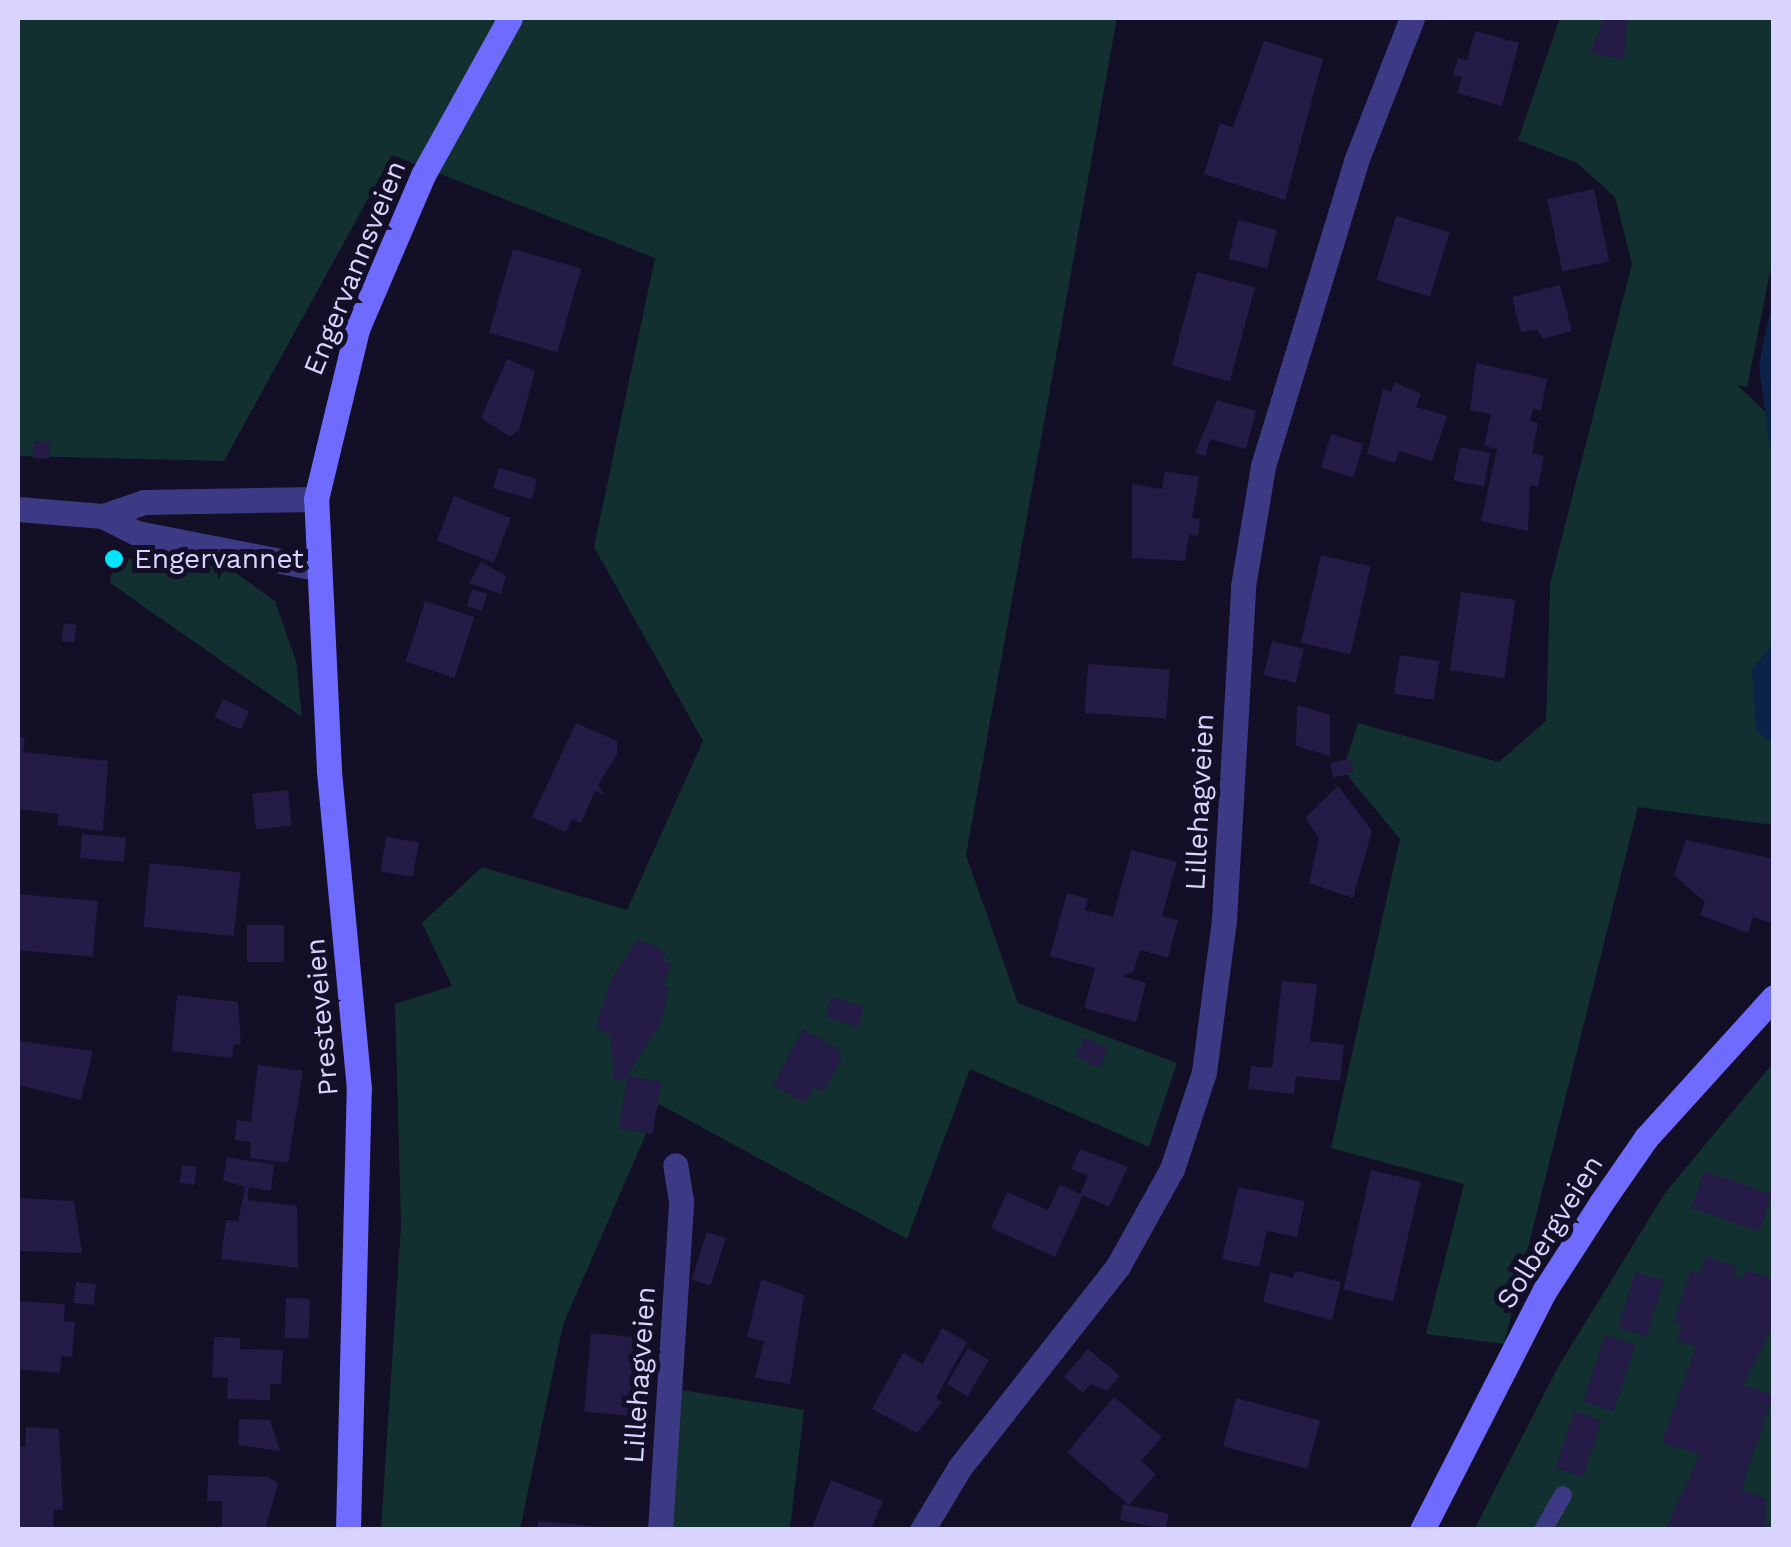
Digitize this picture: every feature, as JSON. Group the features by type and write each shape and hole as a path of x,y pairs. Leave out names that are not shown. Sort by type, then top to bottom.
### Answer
{"main road":[{"name":"Engervannsveien","path":"316,500 356,328 423,176 510,18"},
{"name":"Presteveien","path":"316,500 314,568 360,1089 348,1530"},
{"name":"Solbergveien","path":"1422,1530 1545,1290 1601,1203 1646,1138 1774,996"}],"street":[{"name":"Lillehagveien","path":"922,1530 960,1467 1118,1266 1172,1168 1204,1072 1224,920 1243,586 1263,466 1356,161 1412,18"},
{"path":"103,516 144,502 316,500"},
{"path":"18,509 103,516 137,533 314,568"},
{"name":"Lillehagveien","path":"660,1530 682,1201 675,1165"}],"lane":[{"path":"1543,1530 1563,1494"}],"green space":[{"path":"18,18 1117,18 966,855 1018,1003 1177,1063 1149,1147 970,1069 907,1239 659,1104 563,1325 520,1529 381,1529 401,1225 395,1004 452,986 422,923 482,867 627,910 703,741 594,547 655,258 392,155 224,461 18,456"},
{"path":"1560,18 1773,18 1773,257 1747,387 1737,385 1773,419 1773,825 1638,807 1504,1344 1426,1334 1464,1184 1331,1148 1400,839 1343,770 1358,723 1499,762 1546,721 1550,584 1632,264 1615,197 1577,163 1518,140"},
{"path":"114,558 226,566 275,601 296,661 302,717 110,583"},
{"path":"1773,1063 1773,1529 1474,1530 1558,1367 1665,1193"},
{"path":"682,1390 804,1410 790,1529 672,1530"}],"water":[{"path":"1773,643 1773,743 1756,731 1752,670"}],"building":[{"path":"1604,18 1627,20 1624,60 1590,53"},
{"path":"1475,31 1519,43 1502,106 1457,93 1462,77 1453,75 1458,58 1467,60"},
{"path":"1264,41 1323,59 1285,200 1204,174 1220,123 1233,127"},
{"path":"1594,189 1609,261 1562,271 1547,199"},
{"path":"1396,216 1450,232 1430,296 1376,280"},
{"path":"1238,220 1277,230 1267,268 1228,259"},
{"path":"513,249 581,269 557,352 489,333"},
{"path":"1197,272 1255,288 1230,381 1172,366"},
{"path":"1560,285 1572,331 1543,339 1537,330 1521,332 1512,297"},
{"path":"507,359 535,371 519,430 510,437 481,418"},
{"path":"1476,363 1547,379 1541,411 1533,409 1530,421 1538,423 1532,453 1544,456 1538,487 1530,485 1528,531 1481,521 1497,449 1484,446 1491,414 1470,410"},
{"path":"1394,382 1421,394 1416,407 1447,416 1432,461 1399,451 1395,463 1367,454 1383,389 1391,392"},
{"path":"1217,400 1256,411 1246,449 1210,439 1205,456 1195,453"},
{"path":"1331,434 1364,444 1353,477 1321,467"},
{"path":"34,441 50,442 49,459 33,458"},
{"path":"1460,447 1490,453 1484,486 1454,480"},
{"path":"499,468 537,479 532,499 493,488"},
{"path":"1165,471 1199,477 1192,518 1200,519 1198,536 1189,535 1185,561 1132,558 1132,484 1162,489"},
{"path":"454,496 511,518 494,563 437,541"},
{"path":"1321,555 1371,566 1350,654 1301,643"},
{"path":"481,562 506,576 501,594 469,583"},
{"path":"472,589 487,594 482,611 466,606"},
{"path":"1461,592 1515,600 1504,678 1450,670"},
{"path":"425,601 474,617 455,678 405,662"},
{"path":"64,623 77,625 74,643 61,641"},
{"path":"1272,641 1304,649 1296,683 1264,675"},
{"path":"1400,655 1440,661 1433,700 1394,694"},
{"path":"1088,664 1170,670 1166,719 1085,713"},
{"path":"223,699 249,711 241,729 215,717"},
{"path":"1297,705 1330,715 1330,756 1296,746"},
{"path":"576,723 617,741 617,755 598,785 605,795 595,791 581,823 572,819 566,832 532,817"},
{"path":"18,737 25,738 23,752 108,761 103,831 57,825 59,814 18,809"},
{"path":"1350,759 1353,774 1333,778 1330,763"},
{"path":"1338,786 1372,831 1353,898 1309,883 1319,838 1305,818"},
{"path":"288,790 292,826 256,830 252,794"},
{"path":"82,834 126,838 124,862 80,858"},
{"path":"386,837 419,842 413,877 381,872"},
{"path":"1686,840 1774,859 1774,924 1753,917 1748,933 1700,915 1705,902 1674,875"},
{"path":"1131,850 1177,862 1162,916 1178,920 1168,958 1140,950 1134,971 1123,976 1146,983 1136,1022 1084,1008 1095,968 1050,956 1067,893 1088,899 1085,910 1113,917"},
{"path":"150,863 241,873 234,936 143,927"},
{"path":"18,894 98,901 93,957 18,950"},
{"path":"247,925 284,925 284,962 247,962"},
{"path":"638,939 666,952 663,960 672,964 663,985 670,988 660,1024 624,1081 614,1079 610,1034 596,1027 611,980"},
{"path":"1282,981 1317,984 1310,1041 1344,1045 1340,1081 1296,1076 1294,1094 1248,1089 1251,1066 1272,1068"},
{"path":"177,995 238,1002 241,1045 234,1044 232,1058 172,1051"},
{"path":"832,996 864,1007 857,1027 825,1016"},
{"path":"803,1029 838,1049 841,1061 823,1092 814,1087 805,1103 773,1085"},
{"path":"1084,1038 1108,1048 1100,1067 1076,1057"},
{"path":"18,1041 93,1051 81,1100 18,1085"},
{"path":"258,1065 303,1071 288,1163 250,1158 251,1142 235,1140 237,1120 251,1122"},
{"path":"628,1076 661,1082 652,1134 619,1128"},
{"path":"1080,1149 1128,1167 1109,1207 1080,1194 1088,1176 1071,1169"},
{"path":"227,1157 274,1165 271,1191 249,1187 248,1200 297,1206 298,1268 221,1259 226,1220 238,1221 245,1187 223,1180"},
{"path":"182,1165 197,1167 194,1185 179,1183"},
{"path":"1371,1170 1421,1181 1393,1301 1343,1290"},
{"path":"1704,1171 1772,1194 1759,1231 1691,1208"},
{"path":"1060,1185 1083,1195 1055,1257 991,1228 1007,1192 1048,1210"},
{"path":"1238,1187 1305,1201 1297,1237 1267,1231 1259,1267 1222,1259"},
{"path":"18,1198 74,1201 82,1253 18,1251"},
{"path":"707,1232 726,1238 711,1286 692,1280"},
{"path":"1705,1257 1736,1267 1733,1276 1743,1279 1746,1270 1774,1279 1774,1323 1743,1385 1773,1395 1741,1490 1766,1498 1765,1530 1665,1530 1700,1454 1662,1442 1696,1347 1677,1340 1682,1325 1674,1322 1690,1271 1700,1274"},
{"path":"1296,1271 1341,1282 1332,1320 1263,1302 1270,1272 1293,1278"},
{"path":"1635,1272 1664,1281 1647,1336 1618,1327"},
{"path":"761,1279 804,1295 790,1384 755,1378 764,1341 747,1337"},
{"path":"76,1282 96,1284 94,1305 74,1303"},
{"path":"286,1298 310,1299 309,1339 285,1338"},
{"path":"18,1301 65,1304 64,1321 75,1322 72,1357 61,1356 60,1373 18,1369"},
{"path":"942,1328 967,1342 936,1398 942,1402 917,1433 872,1409 903,1353 923,1364"},
{"path":"591,1333 639,1337 632,1416 584,1412"},
{"path":"1605,1335 1635,1345 1614,1411 1583,1402"},
{"path":"214,1337 240,1338 240,1349 283,1350 281,1384 270,1384 270,1400 227,1399 228,1378 212,1377"},
{"path":"968,1348 989,1360 968,1396 947,1384"},
{"path":"1088,1349 1120,1376 1107,1391 1091,1384 1083,1393 1064,1377"},
{"path":"1114,1397 1162,1437 1141,1461 1156,1474 1129,1505 1067,1452"},
{"path":"1236,1398 1320,1421 1307,1469 1223,1446"},
{"path":"1574,1411 1602,1420 1583,1477 1555,1468"},
{"path":"239,1419 270,1420 280,1451 238,1445"},
{"path":"26,1427 59,1429 63,1510 54,1510 53,1530 20,1530 18,1447 25,1447"},
{"path":"208,1475 268,1477 278,1484 265,1530 222,1530 222,1501 207,1501"},
{"path":"831,1480 883,1501 871,1530 811,1530"},
{"path":"1123,1504 1169,1514 1166,1529 1120,1520"},
{"path":"538,1521 603,1527 603,1530 538,1530"}],"waterway":[{"path":"1774,316 1764,365 1774,440"}],"place":[{"name":"Engervannet","path":"114,559"}]}
